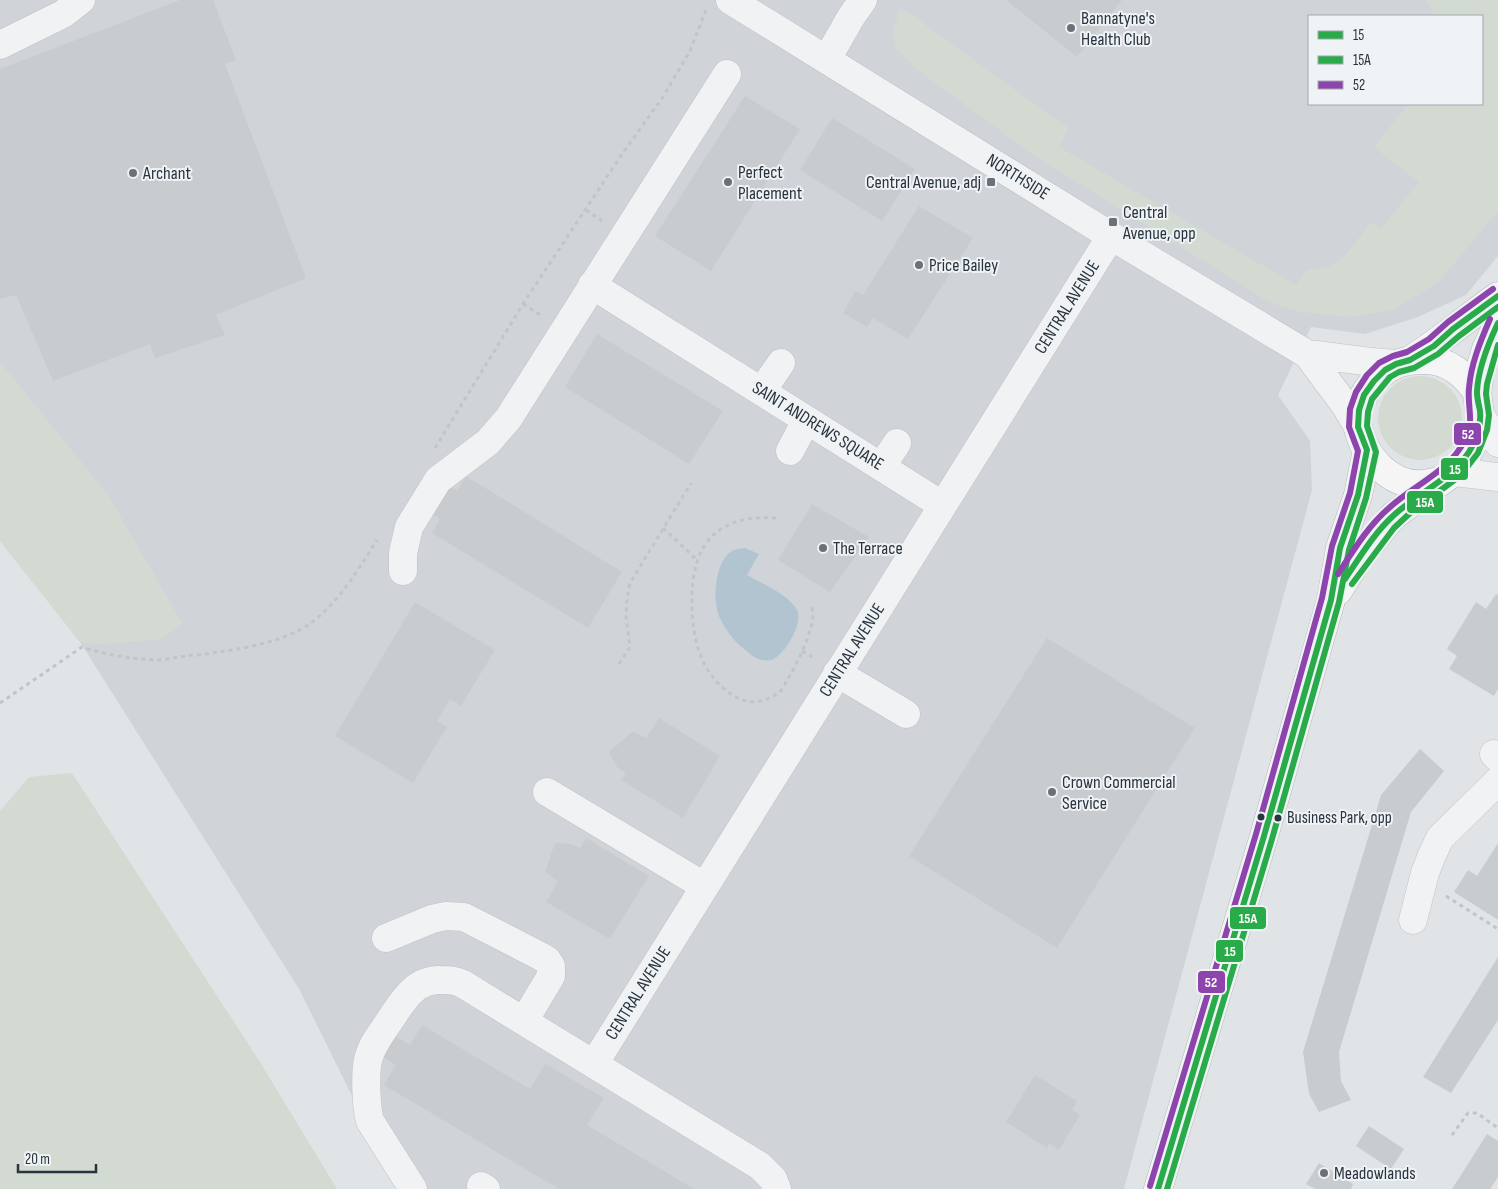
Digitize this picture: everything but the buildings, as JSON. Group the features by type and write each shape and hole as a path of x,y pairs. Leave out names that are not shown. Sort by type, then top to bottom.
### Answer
{"highway":[{"path":"1158,1189 1264,836 1331,600 1340,548 1358,495 1363,438 1358,410 1364,395 1385,370 1434,346 1453,328 1498,296"},
{"path":"1331,600 1359,558 1393,516 1447,476 1464,460 1472,447 1478,434 1481,366 1486,348 1498,323"},
{"path":"1403,362 1432,360 1450,366 1470,382 1478,404"},
{"path":"1363,438 1375,463 1396,479 1423,484 1447,476"}],"street":[{"path":"0,45 63,14 81,0"},
{"path":"827,59 863,0"},
{"name":"NORTHSIDE","path":"719,4 827,59 1111,236 1307,354 1345,405 1363,438"},
{"path":"403,571 403,553 409,526 438,480 488,442 508,419 727,74"},
{"name":"CENTRAL AVENUE","path":"594,1064 1111,236"},
{"name":"SAINT ANDREWS SQUARE","path":"592,285 942,505"},
{"name":"NORTHSIDE","path":"1307,354 1343,357 1353,360 1403,362"},
{"path":"762,391 781,363"},
{"path":"1478,404 1498,443"},
{"path":"790,450 806,421"},
{"path":"882,466 897,443"},
{"path":"1447,476 1498,477"},
{"path":"837,673 906,714"},
{"path":"1413,920 1432,855 1440,838 1498,781"},
{"path":"547,792 704,886"},
{"path":"386,938 432,919 446,916 464,917 547,960 551,966 551,976 524,1021"},
{"path":"413,1189 370,1121 367,1112 368,1061 374,1045 407,995 426,981 434,979 457,981 464,984 760,1166 772,1178 777,1189"}],"path":[{"path":"430,455 528,296 624,151 661,100 690,51 702,17 719,4"},
{"path":"619,664 630,647 626,617 630,583 691,483"},
{"path":"776,518 759,517 739,521 721,530 706,542 696,559 692,618 696,642 705,665 730,694 743,701 760,702 779,693 799,660 813,618 812,606"},
{"path":"663,528 696,559"},
{"path":"0,702 82,647 105,655 158,660 220,652 288,635 310,624 328,607 348,585 379,536"},
{"path":"1422,886 1446,896 1498,929"},
{"path":"1452,1135 1468,1113 1477,1113 1498,1128"}],"shaded area":[{"path":"0,0 1498,0 1498,256 1466,295 1418,317 1365,334 1311,327 1278,395 1310,441 1312,490 1124,1189 404,1189 359,1110 299,989 80,642 0,541"},
{"path":"1426,0 1498,0 1498,211 1438,282 1394,310 1350,317 1301,312 1271,303 1038,158 919,71 895,48 893,31 900,9 914,16 1068,128 1059,147 1296,285 1307,269 1331,266 1344,256 1371,222 1381,229 1419,182 1374,147 1407,105 1483,105 1483,15 1433,15 1433,11"},
{"path":"0,362 108,495 182,623 161,639 104,644 80,642 0,541"},
{"path":"1420,376 1436,379 1450,388 1459,402 1462,418 1459,434 1450,448 1436,457 1420,460 1404,457 1390,448 1381,434 1378,418 1381,402 1390,388 1404,379"},
{"path":"72,773 260,1062 337,1189 0,1189 0,811 29,777"}],"water":[{"path":"745,548 759,554 747,575 788,599 797,610 798,623 792,638 782,652 771,660 756,658 744,650 725,628 717,609 717,580 723,561 734,550"}],"transit line":[{"name":"52","path":"1150,1186 1256,834 1322,598 1332,546 1350,493 1358,451 1349,427 1350,409 1356,392 1367,375 1379,363 1407,352 1429,339 1448,322 1493,289"},
{"name":"15","path":"1158,1189 1264,836 1331,600 1340,548 1358,495 1367,450 1358,427 1359,410 1364,395 1385,370 1410,360 1434,346 1453,329 1498,296"},
{"name":"15A","path":"1167,1189 1272,839 1339,602 1349,550 1366,498 1376,452 1367,426 1368,412 1372,399 1390,377 1399,372 1414,368 1438,354 1498,307"},
{"name":"52","path":"1338,574 1361,539 1381,515 1441,470 1465,440 1470,427 1470,379 1479,345 1490,319"},
{"name":"15","path":"1345,579 1387,522 1404,506 1447,475 1466,456 1473,445 1478,433 1480,420 1477,392 1479,374 1487,348 1498,323"},
{"name":"15A","path":"1352,584 1394,528 1409,514 1461,475 1478,453 1487,430 1489,415 1486,394 1487,384 1498,345"}],"place":[{"name":"Bannatyne's Health Club","path":"1071,28"},
{"name":"Archant","path":"133,173"},
{"name":"Perfect Placement","path":"728,182"},
{"name":"Central Avenue, adj","path":"991,182"},
{"name":"Central Avenue, opp","path":"1113,222"},
{"name":"Price Bailey","path":"919,265"},
{"name":"The Terrace","path":"823,548"},
{"name":"Crown Commercial Service","path":"1052,792"},
{"name":"Business Park, opp","path":"1278,818"},
{"name":"Meadowlands","path":"1324,1173"}]}
